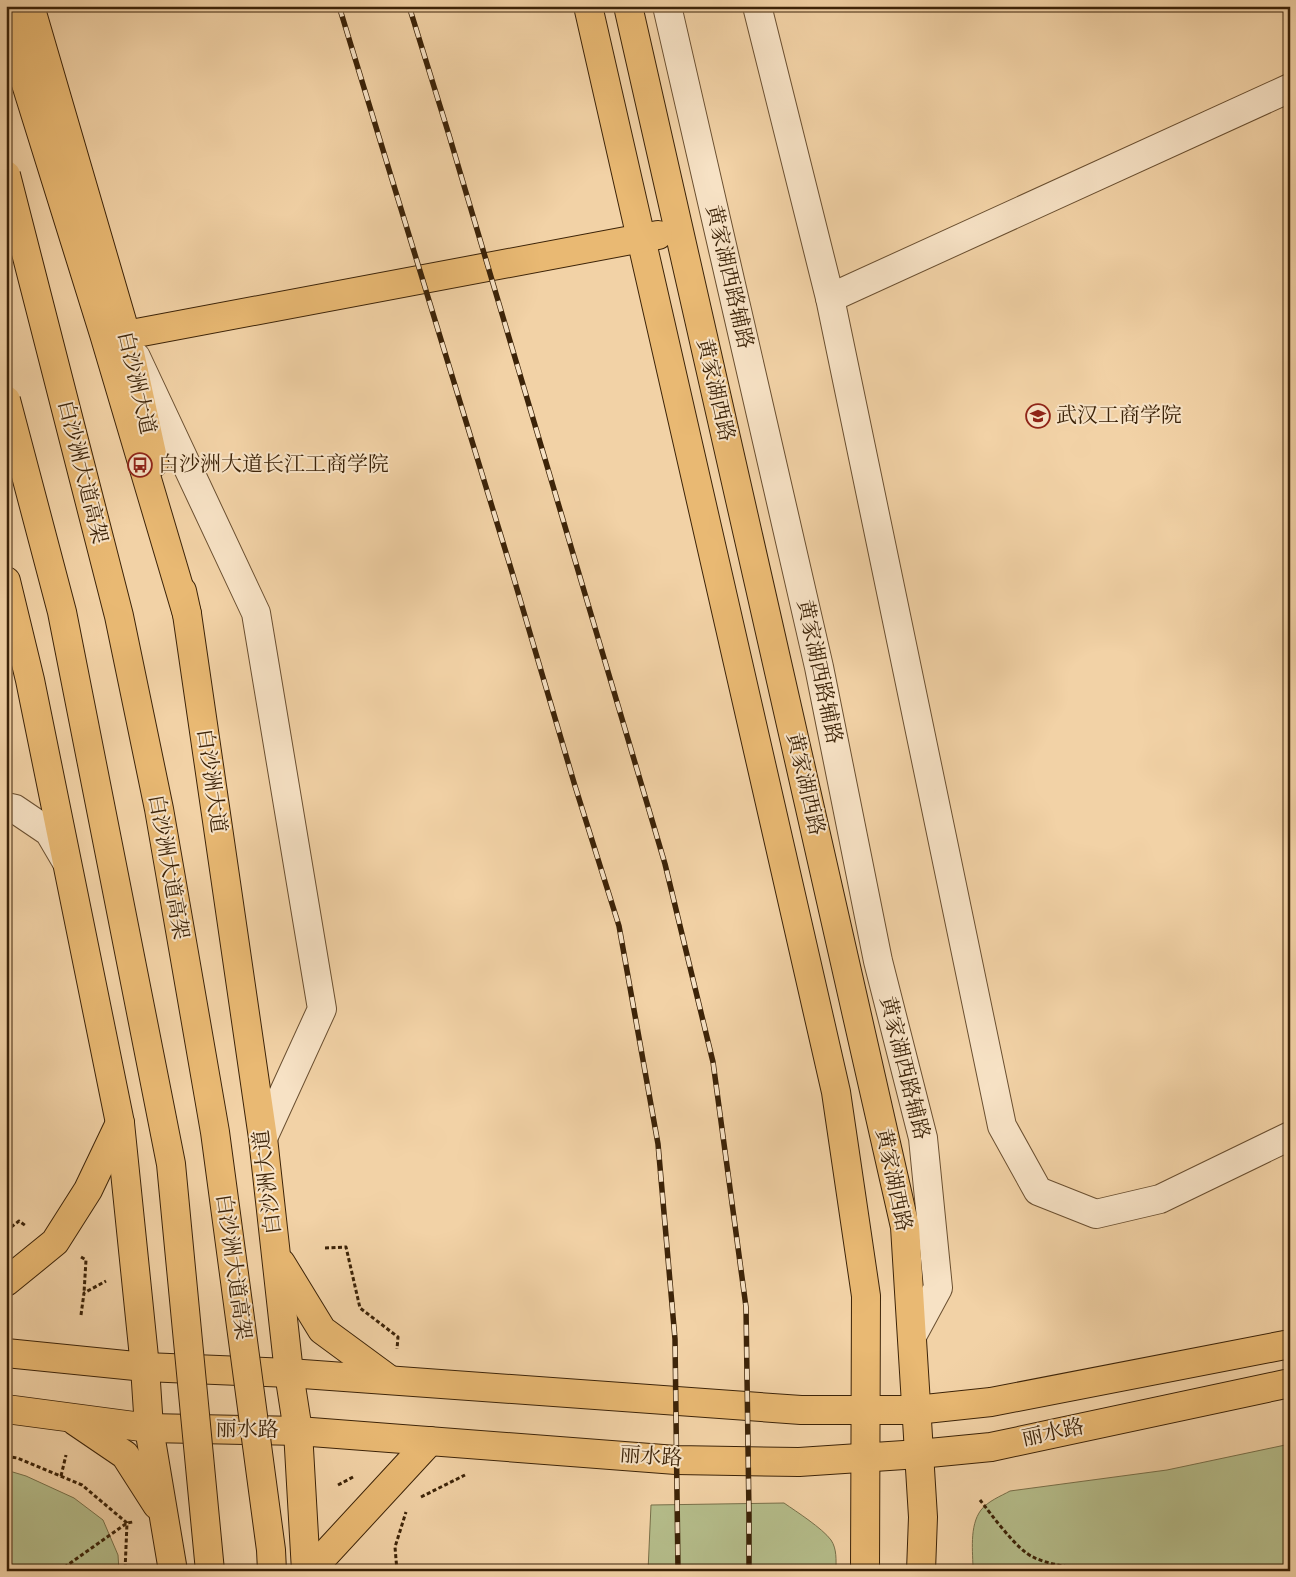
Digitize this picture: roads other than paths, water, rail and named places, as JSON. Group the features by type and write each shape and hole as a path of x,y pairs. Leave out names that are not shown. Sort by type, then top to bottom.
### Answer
{"main road":[{"name":"白沙洲大道","path":"30,6 126,335 187,614 263,1138 289,1374 298,1431 306,1571"},
{"name":"黄家湖西路","path":"588,6 836,1092 866,1296 865,1571"},
{"name":"黄家湖西路","path":"628,6 905,1227 923,1517 921,1571"},
{"path":"6,20 101,324 187,614"},
{"name":"白沙洲大道高架","path":"6,175 119,616 158,809 215,1132 272,1571"},
{"path":"126,335 679,232"},
{"path":"6,400 62,612 171,1164 210,1571"},
{"path":"6,581 30,680 120,1123 145,1367 148,1428 173,1571"},
{"path":"6,1282 55,1242 88,1190 120,1123"},
{"path":"276,1255 322,1330 392,1369"},
{"name":"丽水路","path":"6,1353 145,1367 289,1374 392,1369 801,1410 865,1411 916,1410 991,1402 1290,1344"},
{"name":"丽水路","path":"6,1409 148,1428 298,1431 676,1460 799,1462 991,1447 1290,1383"},
{"path":"70,1418 125,1455 164,1516"},
{"path":"310,1571 430,1441"}],"street":[{"name":"黄家湖西路辅路","path":"667,6 819,667 878,961 923,1138 938,1288 912,1336"},
{"path":"757,6 830,298 1002,1126 1038,1191 1096,1214 1160,1199 1290,1136"},
{"path":"830,298 1290,88"},
{"path":"126,335 256,613 322,1009 263,1138"},
{"path":"6,806 14,809 49,832 68,864"}],"railway":[{"path":"339,6 619,926 658,1144 675,1339 678,1571"},
{"path":"409,6 665,864 713,1062 746,1307 749,1571"}],"place":[{"name":"武汉工商学院","path":"1038,416"},
{"name":"白沙洲大道长江工商学院","path":"140,465"}]}
